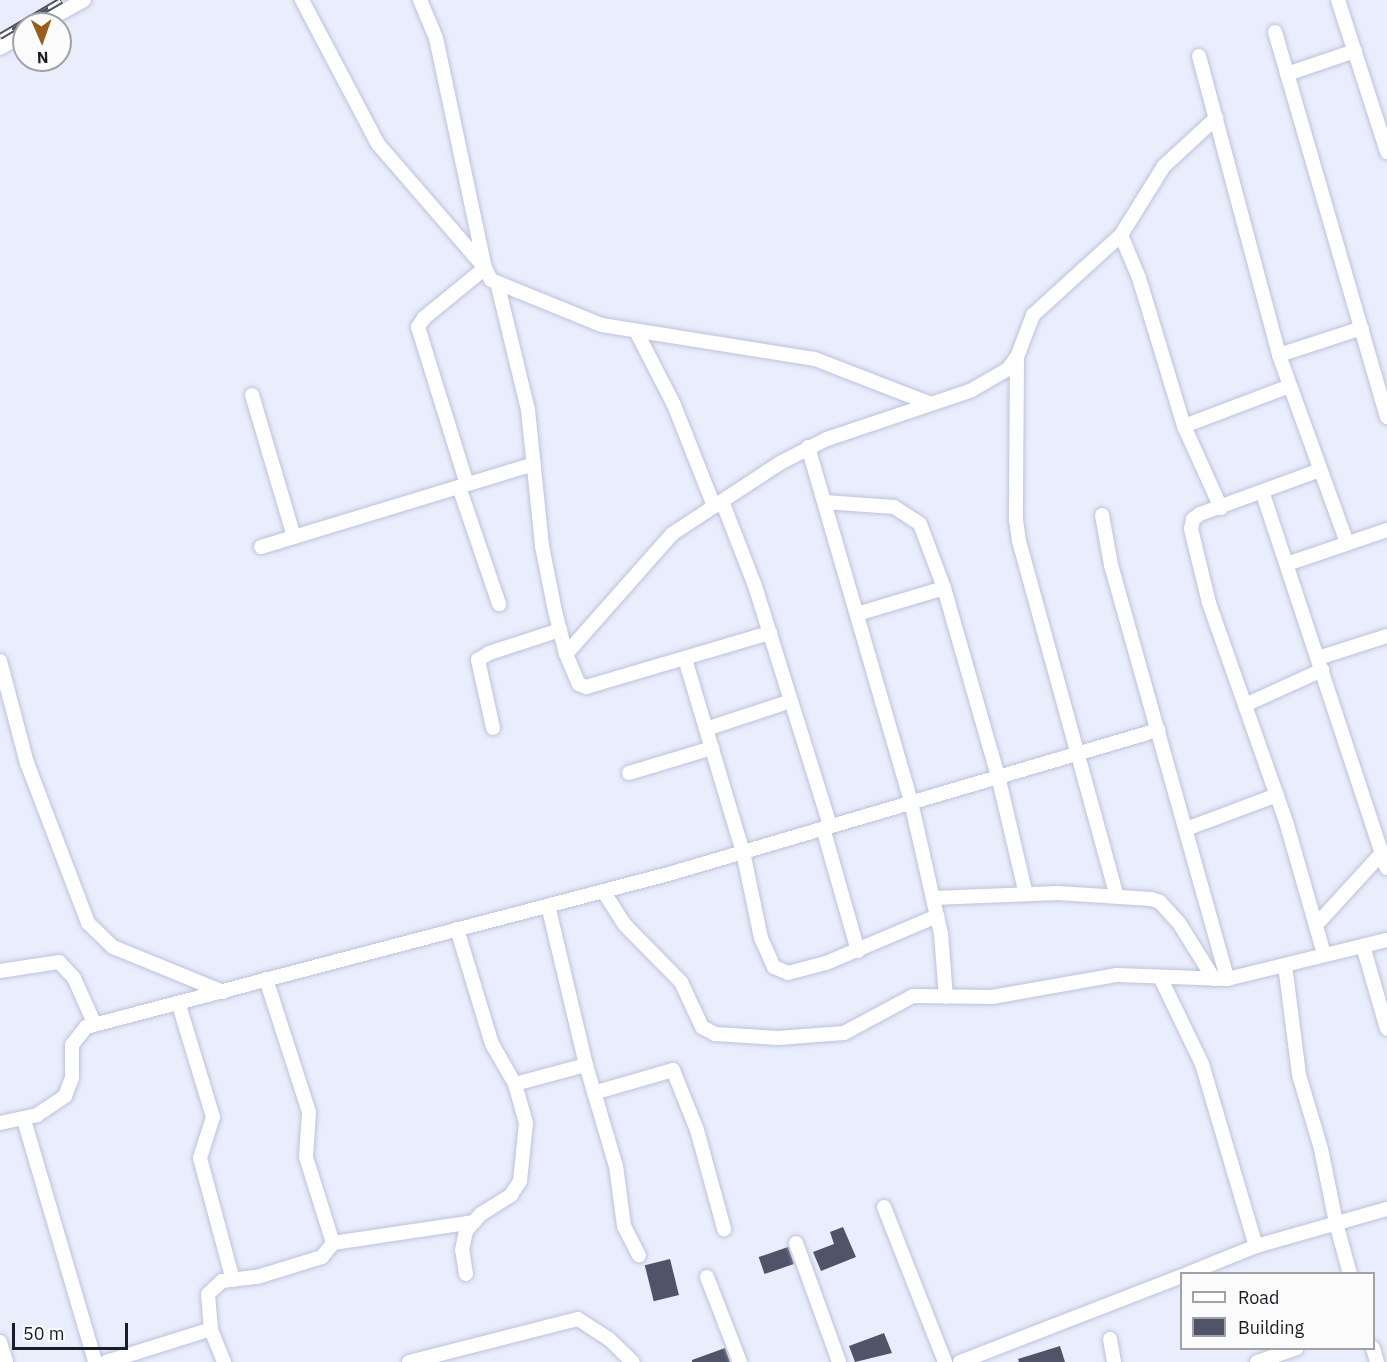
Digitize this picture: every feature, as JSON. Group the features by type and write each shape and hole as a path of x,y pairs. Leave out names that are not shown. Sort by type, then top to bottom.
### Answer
{"street":[{"path":"62,12 84,0"},
{"path":"302,0 378,144 498,286 528,410 542,546 560,630 574,676 586,687 770,633"},
{"path":"420,0 436,38 485,268"},
{"path":"1338,0 1387,152"},
{"path":"1275,32 1387,417"},
{"path":"1287,74 1355,51"},
{"path":"1199,56 1279,355 1347,543"},
{"path":"566,654 655,549 718,504 808,447 987,383 1008,369 1017,357 1033,315 1120,235 1164,166 1215,118"},
{"path":"1120,235 1139,278 1184,426 1221,508"},
{"path":"485,268 424,318 418,327 499,604"},
{"path":"498,286 603,325 815,359 931,404"},
{"path":"1279,355 1362,328"},
{"path":"636,331 674,405 718,504 770,633 826,827 858,951"},
{"path":"1017,357 1016,520 1117,896"},
{"path":"1184,426 1290,386"},
{"path":"252,395 294,537"},
{"path":"808,447 911,802 937,916 946,998"},
{"path":"261,547 534,464"},
{"path":"1320,470 1263,494 1193,519 1192,541 1277,795 1324,954"},
{"path":"1263,494 1382,844 1387,868"},
{"path":"825,502 894,507 908,513 920,524 944,588 999,776 1026,894"},
{"path":"1102,515 1111,565 1186,829 1220,979"},
{"path":"1287,564 1387,530"},
{"path":"857,614 944,588"},
{"path":"493,728 478,660 489,653 560,630"},
{"path":"1245,705 1320,664 1387,636"},
{"path":"685,658 742,852 761,938 774,968 780,972 797,971 858,951 937,916"},
{"path":"0,661 27,763 88,923 113,947 223,992"},
{"path":"706,729 791,701"},
{"path":"0,1123 24,1120 48,1110 65,1096 72,1078 72,1045 86,1027 179,1005 266,979 603,891 1158,730"},
{"path":"629,773 712,748"},
{"path":"1186,829 1277,795"},
{"path":"1316,925 1382,844"},
{"path":"603,891 625,926 681,982 702,1027 715,1034 778,1038 844,1033 905,999 992,997 1117,975 1220,979 1387,940"},
{"path":"933,898 1026,894 1117,896 1160,902 1179,923 1220,979"},
{"path":"549,905 586,1065 597,1092 616,1166 624,1226 639,1255"},
{"path":"457,929 492,1044 515,1084 526,1123 520,1181 511,1195 474,1222 466,1231 462,1250 466,1274"},
{"path":"1363,946 1387,1029"},
{"path":"0,971 58,962 74,978 95,1025"},
{"path":"1285,965 1299,1075 1321,1149 1335,1223 1349,1272"},
{"path":"1160,977 1202,1064 1256,1246"},
{"path":"266,979 309,1112 306,1157 333,1243"},
{"path":"179,1005 213,1117 200,1158 233,1280"},
{"path":"515,1084 586,1065"},
{"path":"597,1092 673,1071 697,1130 724,1229"},
{"path":"24,1120 95,1362"},
{"path":"884,1207 945,1362"},
{"path":"1192,1272 1256,1246 1387,1209"},
{"path":"224,1362 211,1329 208,1294 222,1281 257,1277 322,1257 333,1243 474,1222"},
{"path":"796,1243 839,1362"},
{"path":"707,1277 740,1362"},
{"path":"960,1362 1180,1277"},
{"path":"409,1362 578,1319 609,1339 633,1362"},
{"path":"106,1362 133,1358 211,1329"},
{"path":"1110,1339 1114,1362"},
{"path":"0,1342 6,1362"},
{"path":"1257,1362 1291,1350"}],"building":[{"path":"843,1227 856,1257 821,1271 813,1252 834,1244 830,1232"},
{"path":"788,1247 794,1264 765,1274 759,1257"},
{"path":"670,1259 679,1295 654,1301 645,1265"},
{"path":"884,1333 892,1353 855,1362 849,1346"},
{"path":"1060,1346 1065,1362 1019,1362 1018,1359"},
{"path":"725,1348 730,1362 692,1362 692,1360"}],"railway":[{"path":"0,36 61,0"}]}
